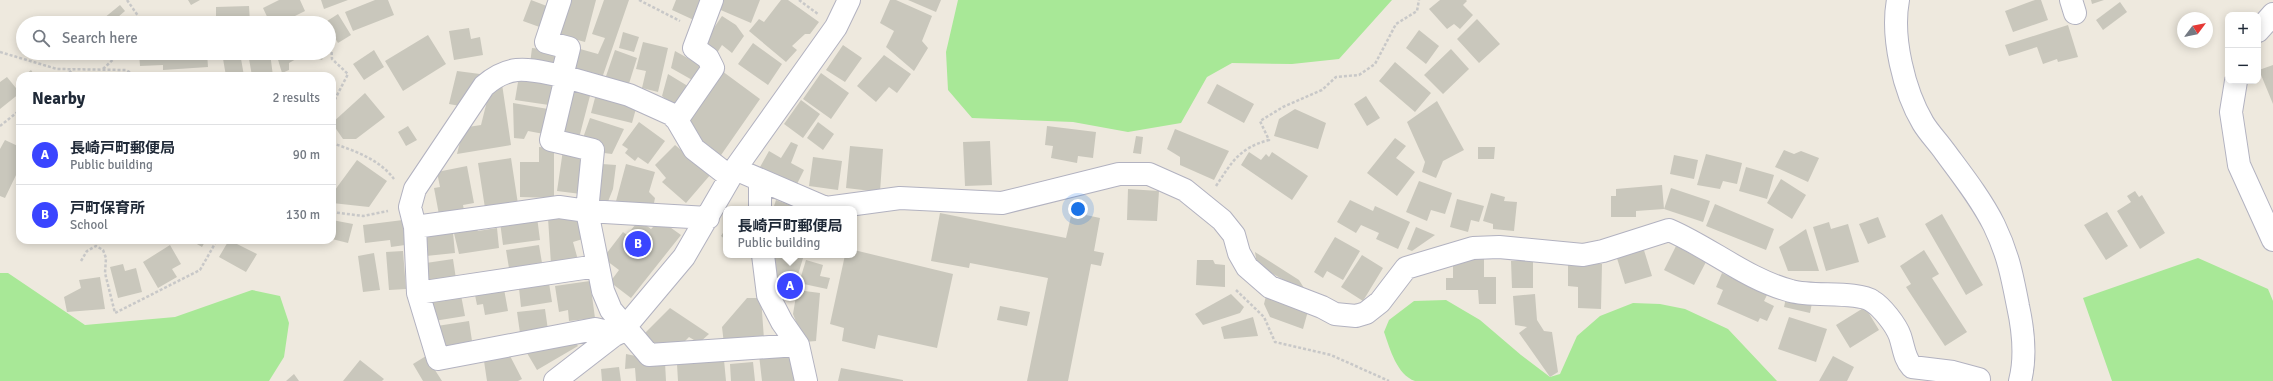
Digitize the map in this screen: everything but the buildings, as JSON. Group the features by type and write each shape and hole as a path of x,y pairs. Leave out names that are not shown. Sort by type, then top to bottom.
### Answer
{"street":[{"path":"560,0 546,42 569,48 551,140 593,150 587,211 603,291 621,330 649,355 798,345"},
{"path":"677,120 712,68 708,58 694,48 712,0"},
{"path":"555,381 621,330 684,257 733,173 836,27 849,0"},
{"path":"1898,0 1895,16 1902,69 1914,104 1923,123 1963,176 1993,224 2010,261 2021,319 2023,368 2020,381"},
{"path":"2261,28 2273,14"},
{"path":"621,330 595,329 438,359 418,293 412,212 415,189 484,86 494,77 521,68 564,77 629,95 654,105 677,120 694,149 733,173 760,180 821,206"},
{"path":"2236,84 2231,112 2239,165 2273,240"},
{"path":"841,206 900,198 1002,203 1119,174 1149,174 1185,190 1222,220 1234,235 1239,253 1247,267 1270,287 1322,307 1335,314 1356,316 1366,313 1380,302 1406,268 1473,248 1499,247 1582,254 1603,250 1669,230 1718,255 1745,273 1769,284 1793,292 1818,295 1863,297 1872,301 1900,335 1907,361 1912,367 1953,372 1979,379"},
{"path":"760,180 760,206"},
{"path":"412,212 559,207 587,211 708,218"},
{"path":"763,258 768,295 782,322 798,345 806,381"},
{"path":"418,293 597,266"}],"path":[{"path":"127,0 138,16"},
{"path":"638,0 700,31"},
{"path":"1204,204 1236,155 1252,144 1269,140 1260,122 1283,108 1322,90 1336,76 1359,75 1375,64 1396,24 1417,11 1419,0"},
{"path":"0,52 16,57"},
{"path":"26,60 56,69 126,70 129,72"},
{"path":"103,70 113,60"},
{"path":"333,60 348,74 336,97"},
{"path":"70,72 74,69"},
{"path":"0,126 16,113"},
{"path":"336,144 354,150 385,167 412,212 363,216 336,213"},
{"path":"81,260 87,251 96,246 103,250 106,258 105,273 115,313 200,270 215,244"},
{"path":"1275,342 1331,355 1389,381"}],"green space":[{"path":"958,0 1392,0 1339,59 1292,64 1232,63 1207,77 1181,123 1128,132 1073,122 972,118 948,90 946,52"},
{"path":"2198,258 2268,289 2273,301 2273,381 2112,381 2083,298"},
{"path":"0,273 8,273 85,325 175,317 252,290 280,296 289,323 284,357 269,381 0,381"},
{"path":"1446,300 1480,320 1521,355 1550,377 1560,374 1577,336 1600,316 1633,303 1660,304 1685,309 1728,329 1777,381 1415,381 1403,373 1395,361 1384,332 1389,320 1414,301"}],"place":[{"name":"戸町保育所","path":"638,244"},
{"name":"長崎戸町郵便局","path":"790,286"}]}
